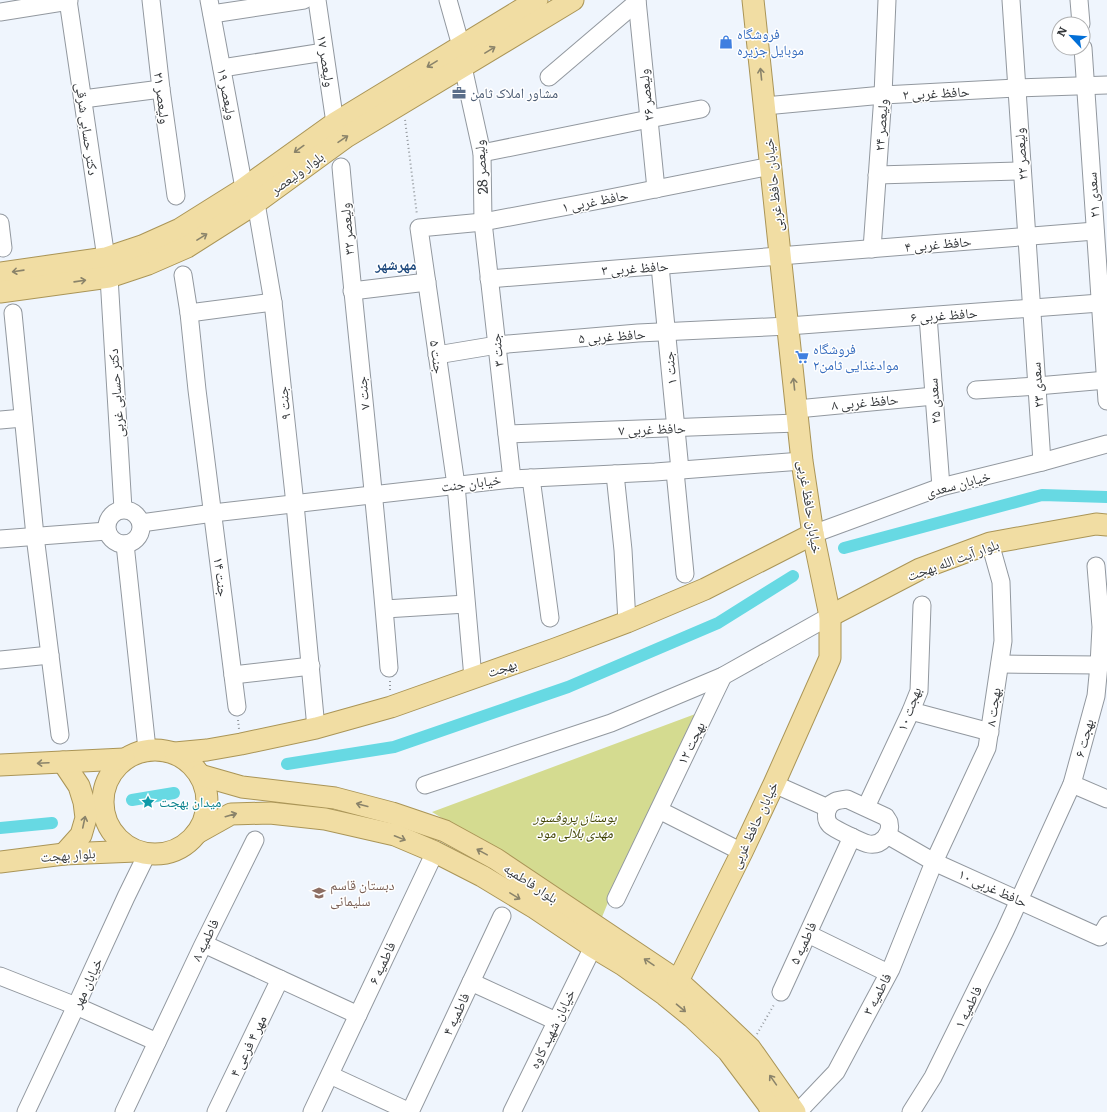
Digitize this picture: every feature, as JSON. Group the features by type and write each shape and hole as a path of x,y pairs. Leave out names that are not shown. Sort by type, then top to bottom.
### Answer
{"main road":[{"name":"بلوار ولیعصر","path":"250,196 335,123 537,0"},
{"name":"بلوار ولیعصر","path":"0,292 45,276 107,267 145,255 180,229 250,196 572,0"},
{"name":"خیابان حافظ غربی","path":"678,981 774,784 830,658 830,616 813,534 802,461 753,0"},
{"name":"بلوار ولیعصر","path":"0,273 45,276"},
{"name":"بلوار آیت الله بهجت","path":"830,616 920,569 990,543 1096,524 1107,525"},
{"name":"بهجت","path":"175,753 207,750 241,744 316,728 391,707 627,622 705,589 813,534"},
{"path":"161,749 175,753 189,762 200,775 205,786 207,798 203,822 197,833 185,845 169,852 141,852 117,839 105,820 102,798 109,776 124,759 135,753 161,749"},
{"path":"0,765 124,759"},
{"path":"63,762 79,786 84,802 86,818 81,835 64,854"},
{"name":"بلوار فاطمیه","path":"200,775 242,787 335,798 392,813 445,831 496,860 678,981 750,1048 797,1112"},
{"name":"بلوار فاطمیه","path":"197,833 231,814 270,813 325,819 395,835 435,852 488,880 535,908 665,994 728,1051 767,1103 772,1112"},
{"name":"بلوار بهجت","path":"0,862 64,854 141,852"}],"street":[{"name":"ولیعصر ۲۱","path":"151,0 161,89 176,196"},
{"path":"210,7 304,0"},
{"name":"ولیعصر ۱۷","path":"317,0 335,123"},
{"path":"448,0 461,46"},
{"name":"ولیعصر ۲۴","path":"872,249 883,96 887,0"},
{"name":"ولیعصر ۲۲","path":"1011,0 1032,308"},
{"path":"1079,0 1080,16"},
{"path":"0,12 68,1"},
{"name":"دکتر حسابی شرقی","path":"68,1 107,267"},
{"path":"549,77 637,1"},
{"name":"ولیعصر ۲۶","path":"637,1 656,189"},
{"name":"ولیعصر ۱۹","path":"210,7 273,302"},
{"path":"222,68 324,52"},
{"name":"سعدی ۲۱","path":"1084,56 1107,401"},
{"name":"ولیعصر 28","path":"462,66 482,152 483,222"},
{"name":"حافظ غربی ۲","path":"764,106 883,96 1016,88 1107,85"},
{"path":"83,100 161,89"},
{"path":"482,152 701,110"},
{"name":"حافظ غربی ۱","path":"419,228 483,222 771,166"},
{"name":"ولیعصر ۳۲","path":"341,167 352,291"},
{"path":"877,175 1022,171"},
{"name":"جنت ۳","path":"483,222 512,478"},
{"path":"0,223 3,248"},
{"name":"جنت ۵","path":"419,228 456,485 473,678"},
{"name":"حافظ غربی ۴","path":"780,257 1095,231"},
{"name":"حافظ غربی ۳","path":"489,279 780,257"},
{"name":"جنت ۱","path":"660,266 676,428 685,574"},
{"name":"دکتر حسابی غربی","path":"107,267 123,509"},
{"name":"جنت ۱۴","path":"183,275 189,313 197,390 237,706"},
{"path":"352,291 427,282"},
{"name":"جنت ۷","path":"352,291 374,495 389,668"},
{"path":"189,313 273,302"},
{"name":"جنت ۹","path":"273,302 295,504 316,728"},
{"name":"حافظ غربی ۶","path":"788,326 1100,304"},
{"name":"سعدی ۲۳","path":"1032,308 1042,462"},
{"path":"13,313 35,536 60,734"},
{"name":"سعدی ۲۵","path":"928,316 940,487"},
{"name":"حافظ غربی ۵","path":"437,356 497,345 638,333 788,326"},
{"path":"976,390 1106,380"},
{"name":"حافظ غربی ۸","path":"797,416 934,396"},
{"name":"حافظ غربی ۷","path":"507,434 676,428 797,416"},
{"path":"0,420 24,418"},
{"name":"خیابان سعدی","path":"813,534 940,487 1042,462 1107,444"},
{"name":"خیابان جنت","path":"141,523 213,513 512,478 615,474 802,461"},
{"path":"615,474 623,550 627,622"},
{"path":"531,478 550,618"},
{"path":"123,509 132,511 139,518 141,523 140,534 136,539 125,544 116,542 107,531 107,525 112,514 123,509"},
{"path":"0,539 107,531"},
{"name":"بهجت ۸","path":"934,862 988,748 1003,641 1000,582 990,543"},
{"path":"125,544 147,750"},
{"name":"بهجت ۶","path":"1019,900 1072,784 1096,696 1104,627 1096,566"},
{"path":"384,609 466,604"},
{"name":"بهجت ۱۰","path":"866,807 919,692 922,605"},
{"path":"425,785 610,723 723,676 830,616"},
{"path":"0,660 50,655"},
{"path":"1000,664 1099,665"},
{"path":"233,675 311,666"},
{"name":"بهجت ۱۲","path":"616,899 723,676"},
{"path":"911,711 990,732"},
{"path":"774,784 828,808"},
{"path":"1072,784 1107,799"},
{"path":"847,799 866,807 886,817 888,822 889,829 887,835 878,843 869,844 852,837 829,824 826,814 828,808 832,803 838,800 847,799"},
{"path":"659,810 742,852"},
{"name":"حافظ غربی ۱۰","path":"887,835 934,862 1019,900 1104,931"},
{"name":"فاطمیه ۵","path":"781,992 852,837"},
{"name":"فاطمیه ۸","path":"124,1112 255,840"},
{"name":"خیابان مهر","path":"26,1112 126,897 141,852"},
{"name":"فاطمیه ۶","path":"312,1112 435,852"},
{"name":"فاطمیه ۳","path":"797,1112 836,1072 888,972 934,862"},
{"name":"فاطمیه ۱","path":"911,1112 933,1077 1019,900"},
{"name":"فاطمیه ۴","path":"410,1112 502,916"},
{"path":"808,934 888,972"},
{"path":"204,944 358,1015"},
{"name":"خیابان شهید کاوه","path":"512,1112 593,947"},
{"path":"0,976 76,1006 157,1042"},
{"name":"مهر ۴ فرعی ۴","path":"216,1112 280,979"},
{"path":"471,982 556,1022"},
{"path":"330,1075 410,1112"}],"path":[{"path":"403,103 419,228"},
{"path":"389,668 391,707"},
{"path":"237,706 241,744"},
{"path":"750,1048 781,992"}],"green space":[{"name":"بوستان پروفسور مهدی بلالی مود","path":"698,713 619,876 602,917 432,812"}],"waterway":[{"path":"844,548 1042,495 1107,497"},
{"path":"287,764 394,747 568,687 718,623 793,576"},
{"path":"132,800 174,793"},
{"path":"0,828 52,823"}],"place":[{"name":"فروشگاه موبایل جزیره","path":"726,42"},
{"name":"مشاور املاک ثامن","path":"459,93"},
{"name":"فروشگاه موادغذایی ثامن۲","path":"802,357"},
{"name":"میدان بهجت","path":"148,802"},
{"name":"دبستان قاسم سلیمانی","path":"319,893"}],"district":[{"name":"مهرشهر","path":"396,265"}]}
